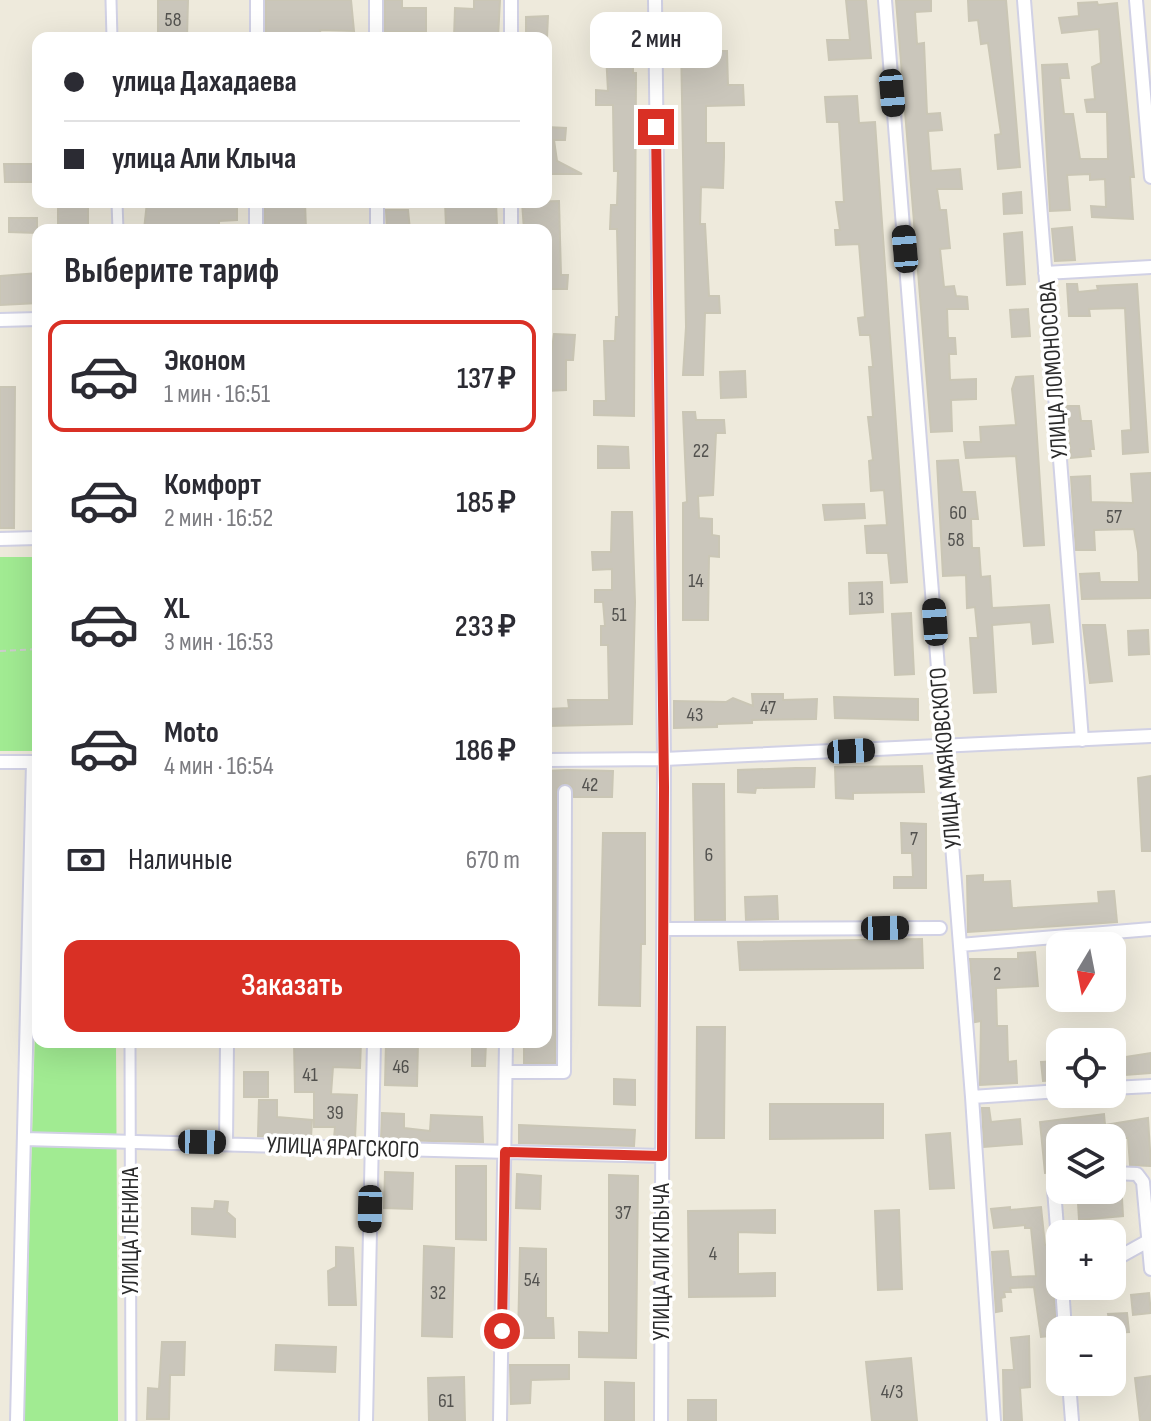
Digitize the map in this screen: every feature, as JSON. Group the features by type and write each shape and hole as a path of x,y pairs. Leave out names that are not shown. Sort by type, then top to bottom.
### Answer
{"street":[{"path":"111,0 112,32"},
{"path":"257,0 257,32"},
{"path":"376,0 376,32"},
{"path":"511,0 511,32"},
{"name":"УЛИЦА АЛИ КЛЫЧА","path":"655,0 664,759 661,1421"},
{"name":"УЛИЦА МАЯКОВСКОГО","path":"885,0 972,1097 994,1421"},
{"name":"УЛИЦА ЛОМОНОСОВА","path":"1024,0 1082,740"},
{"path":"1136,0 1151,177"},
{"path":"1045,273 1151,267"},
{"path":"0,320 32,319"},
{"path":"0,539 32,538"},
{"path":"552,760 664,759 1151,736"},
{"path":"0,762 32,762"},
{"path":"506,1072 564,1072 565,792"},
{"path":"17,1421 32,865"},
{"path":"664,929 940,928"},
{"path":"960,945 1151,929"},
{"name":"УЛИЦА ЛЕНИНА","path":"130,1048 131,1421"},
{"path":"226,1143 227,1048"},
{"path":"366,1421 374,1048"},
{"path":"500,1421 506,1048"},
{"path":"1126,1087 1151,1086"},
{"path":"972,1097 1046,1092"},
{"name":"УЛИЦА ЯРАГСКОГО","path":"24,1139 662,1156"},
{"path":"1126,1174 1137,1174 1143,1182 1151,1269"},
{"path":"1126,1253 1148,1241"},
{"path":"1070,1396 1072,1421"}],"path":[{"path":"0,651 32,649"}],"green space":[{"path":"0,557 32,557 32,751 0,751"},
{"path":"35,1048 116,1048 118,1421 24,1421"}],"building":[{"path":"158,0 188,0 187,32 158,32"},
{"path":"266,0 351,0 354,31 266,32"},
{"path":"385,0 402,0 402,8 426,8 426,32 385,32"},
{"path":"474,0 500,0 498,32 454,32 455,8 474,9"},
{"path":"846,0 866,0 871,58 829,60 827,40 850,40"},
{"path":"896,0 931,0 931,11 915,12 917,44 924,43 927,114 940,113 942,130 928,131 931,171 960,169 962,189 937,189 940,210 946,210 950,248 940,249 944,287 954,286 956,296 967,297 968,309 947,309 948,338 955,338 956,354 949,354 950,380 976,379 976,399 951,400 952,431 931,432"},
{"path":"968,0 1006,0 1020,167 998,169 995,135 1001,134 988,43 981,44 978,20 969,21"},
{"path":"1097,2 1098,5 1117,3 1134,177 1130,177 1133,219 1092,217 1091,206 1106,207 1105,179 1090,180 1090,174 1067,175 1070,210 1050,211 1042,65 1067,64 1069,78 1060,78 1064,114 1073,114 1080,159 1108,159 1107,112 1087,112 1085,100 1095,99 1092,67 1101,63 1099,29 1062,33 1059,18 1079,16 1078,3"},
{"path":"548,16 547,32 526,32 526,17"},
{"path":"681,42 700,42 701,51 727,51 728,85 743,85 744,105 706,106 706,143 724,143 724,157 723,188 701,187 700,224 705,224 709,296 719,296 720,313 705,313 703,375 683,375 686,327"},
{"path":"606,54 633,54 633,73 636,73 634,416 594,415 594,401 606,401 604,341 615,341 616,317 619,317 617,229 610,229 611,205 617,205 618,171 614,171 613,105 596,105 596,90 608,91"},
{"path":"857,96 859,123 875,122 907,582 891,583 888,553 867,553 865,526 887,525 884,490 871,491 869,461 873,460 868,417 873,417 869,367 873,367 870,335 860,335 858,318 865,317 859,244 836,245 835,230 840,230 836,202 844,202 839,122 827,122 825,97"},
{"path":"552,127 566,128 565,140 554,140 557,161 582,174 552,174"},
{"path":"4,164 32,164 32,182 5,182"},
{"path":"1021,192 1022,213 1004,214 1003,194"},
{"path":"552,201 559,201 561,275 568,275 567,289 552,289 552,224 524,224 522,208 552,208"},
{"path":"58,208 88,208 88,224 58,224"},
{"path":"146,208 237,208 237,220 219,221 219,224 145,224"},
{"path":"265,208 305,208 306,224 265,224"},
{"path":"445,208 496,208 497,224 446,224"},
{"path":"386,210 408,210 409,224 387,224"},
{"path":"9,218 37,218 37,224 32,224 32,233 9,232"},
{"path":"1072,227 1075,260 1055,261 1052,229"},
{"path":"1022,232 1025,284 1007,285 1004,234"},
{"path":"32,273 32,303 0,305 0,276"},
{"path":"1067,284 1077,284 1078,292 1098,290 1097,286 1137,284 1148,452 1123,454 1122,431 1131,430 1125,308 1089,309 1090,316 1069,316"},
{"path":"1028,309 1030,336 1012,337 1010,310"},
{"path":"554,334 575,335 573,360 566,360 566,390 552,391"},
{"path":"745,371 746,397 721,398 720,372"},
{"path":"1033,376 1044,545 1024,546 1016,456 966,458 964,442 981,442 980,427 1016,425 1012,389 1016,377"},
{"path":"0,387 15,387 14,528 0,528"},
{"path":"1066,406 1079,406 1081,421 1091,421 1094,449 1090,449 1091,456 1071,458"},
{"path":"683,412 695,412 696,420 724,420 725,433 716,433 713,495 698,496 699,518 712,519 712,535 719,536 719,557 709,556 708,620 683,620 683,503 687,502"},
{"path":"598,446 628,447 629,468 598,468"},
{"path":"958,460 962,492 975,492 978,519 971,519 972,548 979,548 981,577 990,576 992,608 1049,605 1053,642 1033,644 1031,622 992,625 996,692 974,693 970,638 978,638 975,607 967,608 966,575 943,576 937,461"},
{"path":"1151,473 1151,598 1082,599 1080,574 1099,573 1100,582 1139,582 1138,552 1134,529 1094,530 1095,550 1076,550 1071,477 1090,476 1091,502 1133,503 1131,474"},
{"path":"864,504 865,518 825,520 823,505"},
{"path":"612,512 632,512 635,602 632,724 552,726 552,709 569,708 568,700 609,700 608,645 601,645 601,626 605,626 603,602 595,602 595,590 612,590 612,569 593,570 592,552 611,552"},
{"path":"882,582 883,612 850,614 849,583"},
{"path":"911,613 914,674 895,675 892,614"},
{"path":"1083,625 1105,625 1112,681 1090,683"},
{"path":"1148,630 1149,654 1129,655 1128,631"},
{"path":"752,694 783,694 783,700 817,699 816,719 752,720 752,723 717,724 717,727 674,728 674,701 726,702 733,698 753,706"},
{"path":"834,697 918,699 918,720 835,718"},
{"path":"922,766 924,792 853,793 853,799 836,798 835,767"},
{"path":"815,768 814,787 756,788 755,793 738,792 738,770"},
{"path":"552,771 613,771 612,797 574,797 572,787 566,783 557,788 555,1063 524,1063 524,1048 552,1048"},
{"path":"1151,776 1151,851 1142,851 1138,778"},
{"path":"693,784 724,784 725,920 695,920"},
{"path":"901,823 926,824 926,888 894,888 894,877 913,877 912,853 902,853"},
{"path":"603,833 645,833 645,944 641,944 640,1006 599,1005"},
{"path":"983,875 983,882 1010,881 1012,908 1099,903 1098,892 1114,891 1117,922 968,932 967,876"},
{"path":"777,896 778,919 746,920 745,897"},
{"path":"922,939 923,968 740,970 738,942"},
{"path":"1035,952 1038,986 996,988 997,1026 1007,1026 1008,1062 1016,1061 1017,1083 980,1085 981,1021 975,1022 970,959 1018,959 1018,953"},
{"path":"697,1027 725,1027 724,1138 696,1138"},
{"path":"294,1048 361,1048 360,1068 333,1067 331,1094 357,1095 355,1139 334,1138 335,1127 314,1127 314,1092 295,1092"},
{"path":"386,1048 418,1048 417,1086 385,1085"},
{"path":"472,1048 486,1048 485,1066 472,1066"},
{"path":"1151,1053 1151,1073 1126,1075 1126,1057"},
{"path":"1041,1062 1046,1062 1046,1081 1043,1081"},
{"path":"244,1072 268,1072 268,1097 244,1097"},
{"path":"614,1079 635,1080 635,1105 614,1104"},
{"path":"259,1100 277,1100 277,1117 312,1120 311,1138 258,1136"},
{"path":"770,1104 883,1104 883,1138 770,1139"},
{"path":"982,1108 989,1108 991,1122 1020,1119 1022,1144 984,1147"},
{"path":"382,1113 404,1114 404,1128 430,1131 431,1115 482,1117 483,1142 381,1140"},
{"path":"1104,1114 1105,1124 1046,1124 1045,1173 1040,1122"},
{"path":"1148,1118 1151,1166 1130,1165 1126,1124 1111,1124"},
{"path":"519,1125 635,1130 634,1146 519,1143"},
{"path":"950,1133 954,1188 930,1189 926,1135"},
{"path":"456,1166 486,1166 486,1240 456,1239"},
{"path":"385,1172 413,1173 412,1209 384,1208"},
{"path":"517,1174 541,1176 540,1209 516,1208"},
{"path":"609,1175 638,1176 636,1358 579,1357 579,1332 609,1333"},
{"path":"215,1201 228,1202 227,1212 235,1219 235,1237 192,1234 192,1208 214,1209"},
{"path":"1078,1204 1122,1204 1123,1216 1079,1220"},
{"path":"1041,1207 1046,1245 1046,1300 1054,1300 1056,1316 1046,1316 1046,1336 1041,1337 1034,1287 1010,1288 1011,1292 1004,1292 1005,1297 1001,1298 1002,1311 996,1312 992,1252 1008,1251 1011,1277 1036,1276 1031,1228 1025,1228 1025,1225 994,1228 991,1209"},
{"path":"775,1210 775,1233 738,1232 738,1274 775,1273 775,1296 689,1297 688,1211"},
{"path":"899,1210 902,1289 878,1290 875,1211"},
{"path":"424,1246 454,1248 452,1337 422,1336"},
{"path":"336,1247 353,1248 356,1305 329,1305 328,1271 336,1267"},
{"path":"520,1248 546,1249 546,1318 553,1318 554,1338 518,1338"},
{"path":"1149,1293 1151,1313 1133,1315 1131,1295"},
{"path":"1127,1313 1129,1332 1126,1332 1126,1316 1108,1314"},
{"path":"1029,1336 1030,1387 1020,1388 1022,1421 1004,1421 1003,1370 1014,1370 1011,1338"},
{"path":"162,1342 185,1342 184,1375 170,1375 169,1419 147,1419 148,1388 159,1389"},
{"path":"276,1345 336,1347 335,1372 275,1370"},
{"path":"911,1358 917,1421 872,1421 866,1362"},
{"path":"510,1365 569,1365 569,1379 531,1380 530,1403 511,1404"},
{"path":"1151,1376 1151,1421 1140,1421 1135,1378"},
{"path":"464,1377 465,1421 429,1421 428,1378"},
{"path":"605,1382 634,1383 634,1421 605,1421"},
{"path":"688,1400 716,1400 716,1421 688,1421"}],"route":[{"path":"502,1331 505,1152 662,1156 664,787 656,127"}]}
